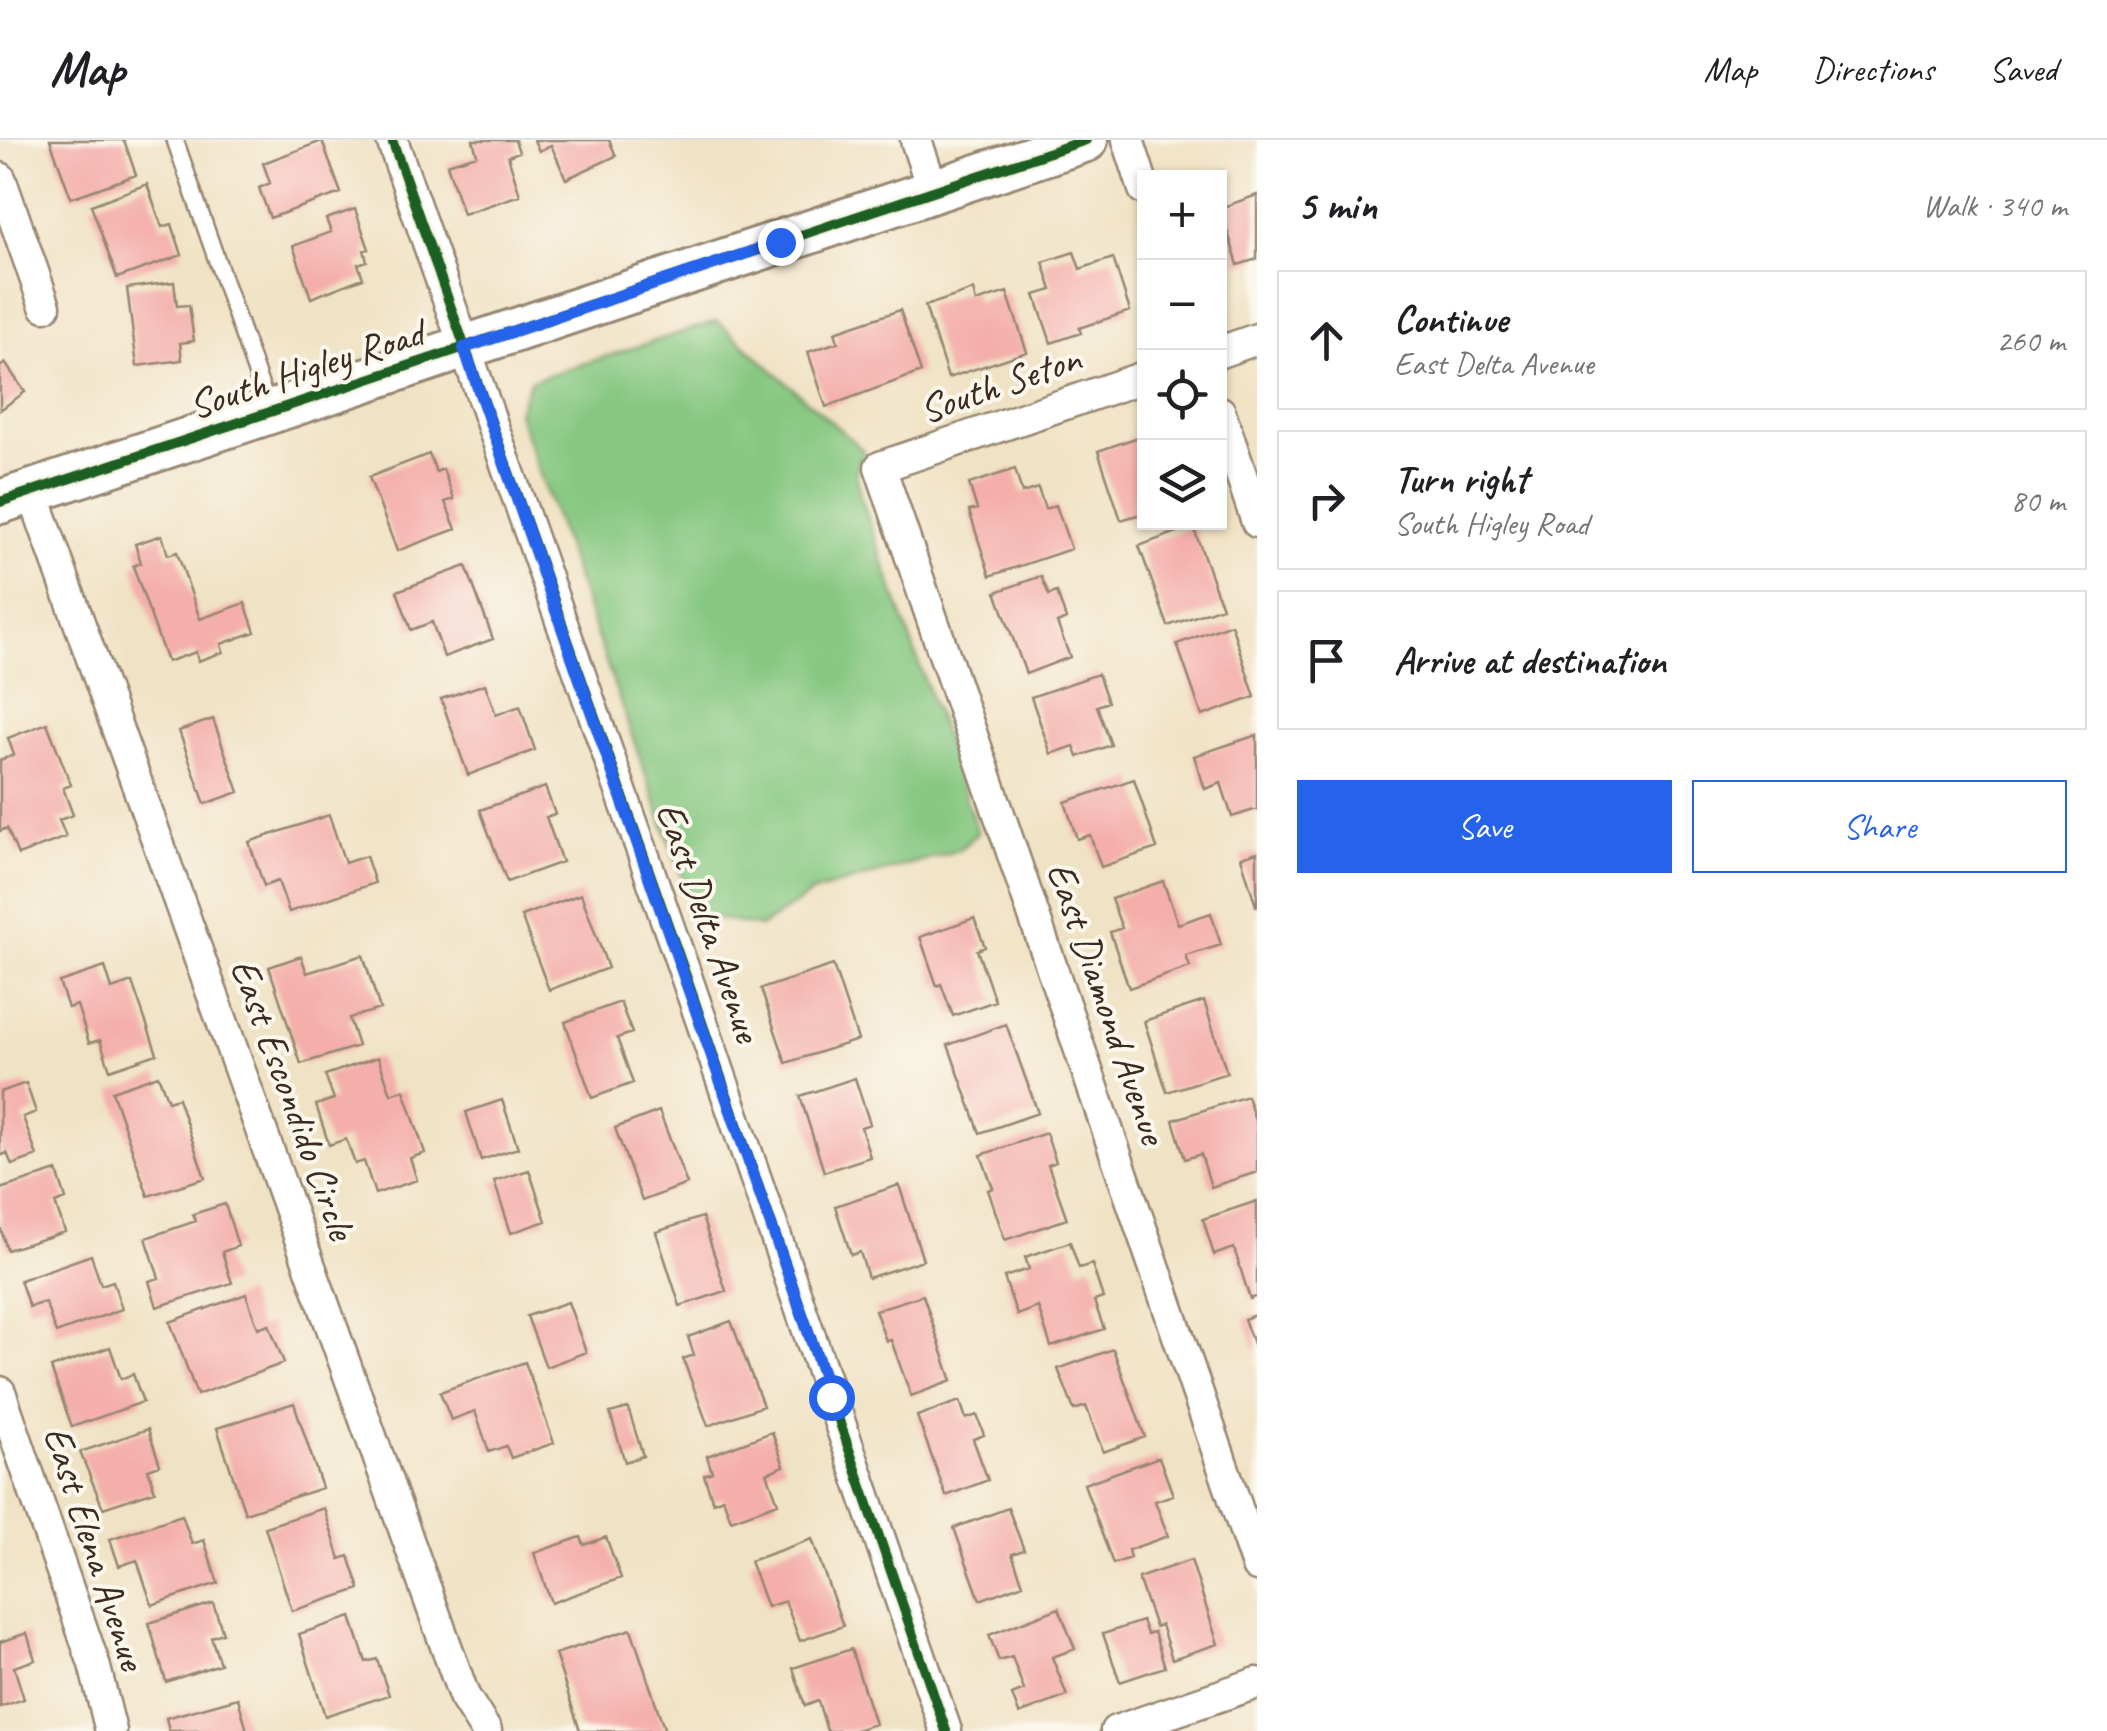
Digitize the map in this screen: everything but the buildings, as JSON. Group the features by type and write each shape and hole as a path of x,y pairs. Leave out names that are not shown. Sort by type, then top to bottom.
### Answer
{"main road":[{"name":"South Higley Road","path":"16,497 1086,140"}],"street":[{"name":"East Delta Avenue","path":"392,140 699,1012 946,1731"},
{"path":"916,140 933,191"},
{"path":"1128,140 1138,170"},
{"path":"0,178 44,306"},
{"path":"1226,350 1257,339"},
{"name":"South Seton","path":"880,467 1137,379"},
{"path":"1227,433 1257,522"},
{"name":"East Diamond Avenue","path":"880,467 1257,1566"},
{"name":"East Escondido Circle","path":"16,497 464,1696 486,1731"},
{"name":"East Elena Avenue","path":"0,1392 94,1664 111,1731"},
{"path":"1116,1731 1257,1682"}],"lane":[{"path":"174,140 270,412"}],"green space":[{"path":"717,321 864,451 856,471 860,495 978,833 959,850 814,892 760,927 695,914 518,412 530,381"}],"cycle path":[{"path":"392,140 946,1731"},
{"path":"0,502 1086,140"}],"route":[{"path":"780,242 464,348 831,1397"}]}
